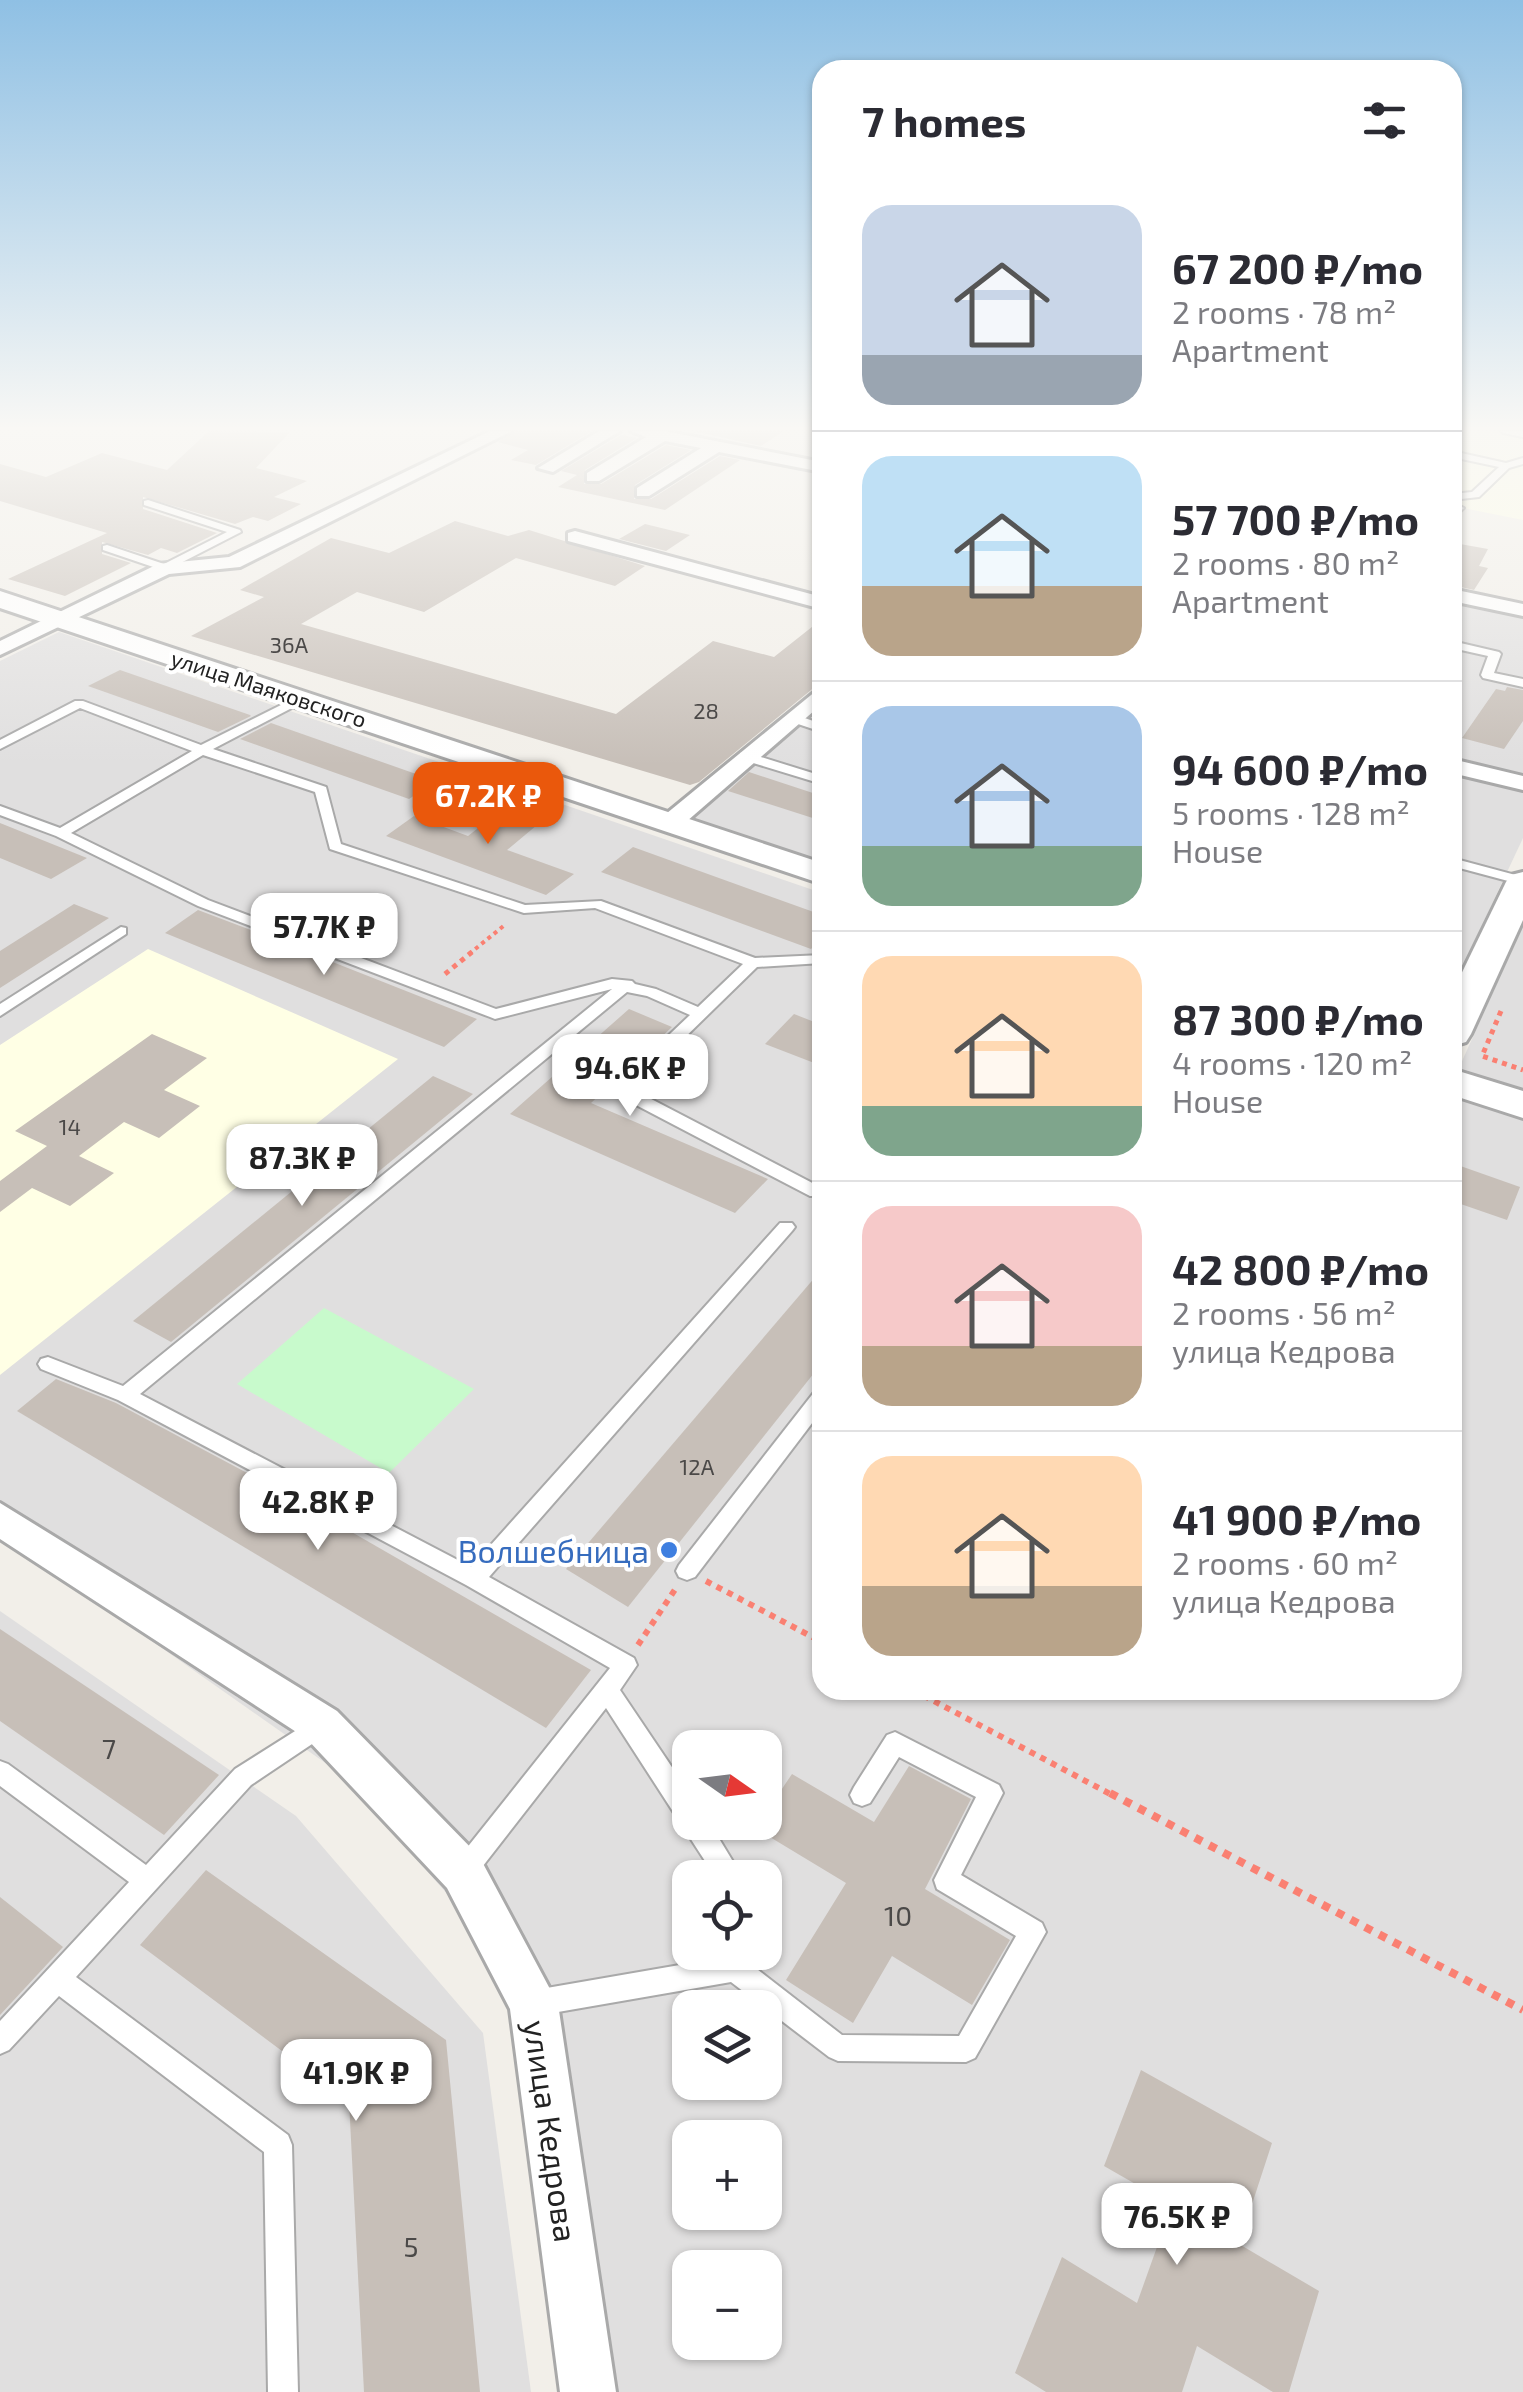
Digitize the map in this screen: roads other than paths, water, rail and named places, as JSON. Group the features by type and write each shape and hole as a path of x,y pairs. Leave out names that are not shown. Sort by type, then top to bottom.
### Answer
{"street":[{"path":"0,649 165,568 233,563 271,543"},
{"path":"595,543 812,600"},
{"path":"1462,597 1523,610"},
{"name":"улица Маяковского","path":"0,600 812,871"},
{"path":"670,823 812,701"},
{"path":"1462,768 1523,783"},
{"path":"1462,1012 1523,881"},
{"path":"1467,1069 1523,1104"},
{"name":"улица Кедрова","path":"0,1519 322,1725 463,1872 534,2004 588,2392"}],"lane":[{"path":"106,548 165,568 215,543"},
{"path":"1462,646 1495,654 1487,675 1523,683"},
{"path":"61,833 202,750 303,699"},
{"path":"0,745 79,704 320,790 334,846 524,909 596,904 753,962 812,959"},
{"path":"792,718 812,725"},
{"path":"745,756 812,777"},
{"path":"0,810 61,833 203,903 495,1014 612,984 628,984 700,1014"},
{"path":"1462,865 1523,881"},
{"path":"0,1011 121,931"},
{"path":"753,962 621,1090 812,1190"},
{"path":"126,1395 628,984"},
{"path":"474,1579 786,1227"},
{"path":"48,1364 126,1395 474,1579 626,1665 463,1872"},
{"path":"687,1571 812,1409"},
{"path":"606,1690 672,1788"},
{"path":"0,2041 242,1777 322,1725"},
{"path":"749,1970 838,2048 966,2050 1032,1932 946,1880 991,1794 895,1743 862,1795"},
{"path":"0,1772 145,1879"},
{"path":"534,2004 692,1970"},
{"path":"57,1979 278,2145 283,2392"}],"place":[{"name":"Волшебница","path":"669,1550"}]}
